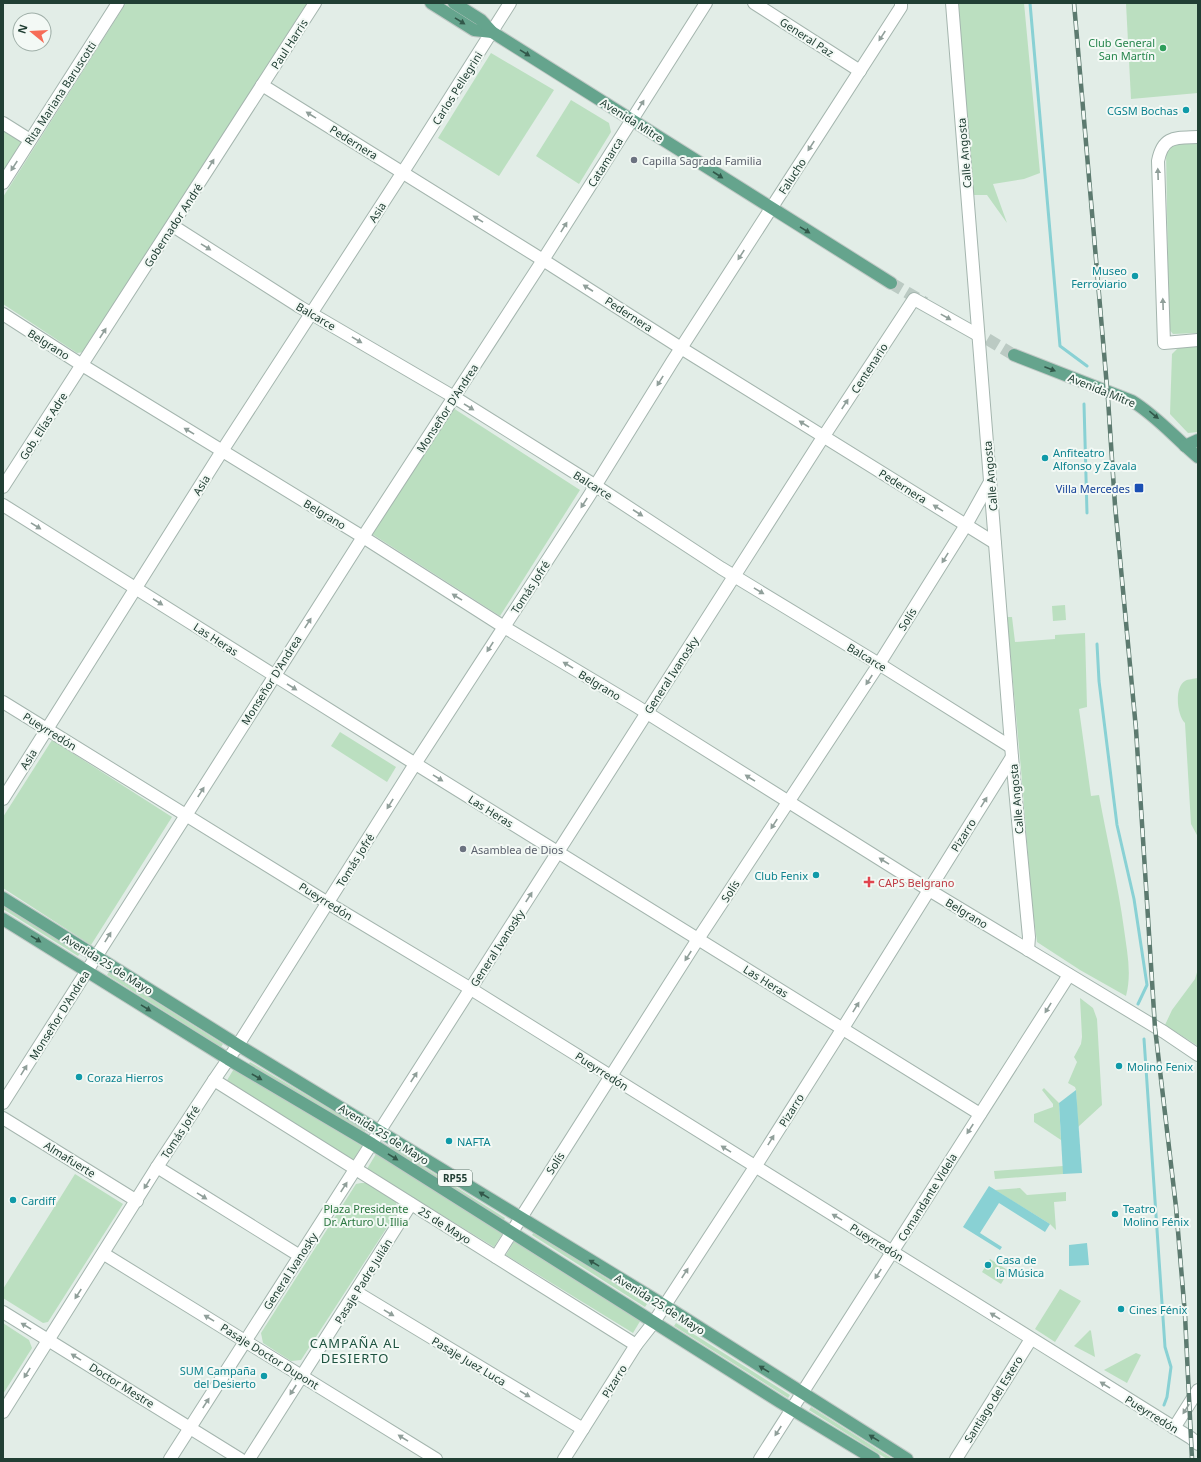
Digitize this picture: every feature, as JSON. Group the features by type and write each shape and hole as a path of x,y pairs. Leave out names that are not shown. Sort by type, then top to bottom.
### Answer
{"main road":[{"name":"Avenida Mitre","path":"431,3 474,30 492,32"},
{"name":"Avenida Mitre","path":"454,3 481,20 492,32 632,119 771,209 891,283"},
{"name":"Avenida Mitre","path":"1014,355 1132,401 1157,418 1198,457"},
{"path":"1185,446 1198,440"},
{"name":"Avenida 25 de Mayo","path":"3,898 238,1045 664,1305 907,1459"},
{"name":"Avenida 25 de Mayo","path":"3,919 228,1060 372,1144 792,1409 874,1459"}],"street":[{"name":"Rita Mariana Baruscotti","path":"3,182 118,3"},
{"name":"Paul Harris","path":"262,85 315,3"},
{"name":"Carlos Pellegrini","path":"403,172 510,3"},
{"name":"Catamarca","path":"543,260 706,3"},
{"name":"General Paz","path":"754,3 860,71"},
{"name":"Falucho","path":"681,348 901,7 901,3"},
{"name":"Calle Angosta","path":"952,3 1012,752 1029,937 1028,950"},
{"name":"Pedernera","path":"262,85 403,172 681,348 996,543"},
{"name":"Gobernador André","path":"82,365 173,226 262,85"},
{"path":"3,123 30,140"},
{"path":"1198,136 1172,138 1165,142 1160,151 1158,161 1164,343 1198,340"},
{"name":"Asia","path":"3,799 222,451 403,172"},
{"name":"Balcarce","path":"173,226 312,313 454,397 596,486 734,576 879,664 1012,752"},
{"name":"Monseñor D'Andrea","path":"3,1103 363,537 543,260"},
{"name":"Centenario","path":"824,436 914,299 978,335"},
{"name":"Belgrano","path":"3,314 82,365 363,537 504,627 647,713 929,890 1164,1032 1198,1055"},
{"name":"Tomás Jofré","path":"3,1412 214,1080 238,1045 415,764 596,486 681,348"},
{"name":"Gob. Elías Adre","path":"3,487 82,365"},
{"name":"General Ivanosky","path":"170,1459 824,436"},
{"name":"Solís","path":"496,1257 698,940 879,664 966,525 990,482"},
{"name":"Las Heras","path":"3,505 415,764 980,1114"},
{"name":"Pueyrredón","path":"3,702 328,903 471,989 754,1167 893,1251 1191,1438 1198,1444"},
{"name":"Pizarro","path":"564,1459 636,1345 654,1322 843,1028 929,890 1012,752"},
{"name":"Comandante Videla","path":"760,1459 1069,975"},
{"name":"25 de Mayo","path":"214,1080 636,1345"},
{"name":"Almafuerte","path":"3,1118 137,1201"},
{"path":"158,1168 300,1256"},
{"name":"Pasaje Padre Julián","path":"249,1459 411,1204"},
{"name":"Pasaje Doctor Dupont","path":"104,1254 436,1459"},
{"name":"Pasaje Juez Luca","path":"356,1292 583,1429"},
{"name":"Doctor Mestre","path":"3,1312 240,1459"},
{"name":"Santiago del Estero","path":"956,1459 1032,1339"},
{"path":"1174,1428 1198,1390"}],"green space":[{"path":"126,3 307,3 85,352 77,353 3,304 3,197"},
{"path":"955,3 1024,3 1040,173 1024,179 993,184 1007,223 987,195 972,195"},
{"name":"Club General San Martín","path":"1126,3 1198,3 1198,93 1131,99"},
{"path":"491,53 554,90 499,176 438,138"},
{"path":"571,100 609,123 611,132 579,184 536,156"},
{"path":"3,123 30,140 3,183"},
{"path":"1198,141 1198,333 1173,334 1169,329 1166,150 1170,144"},
{"path":"1198,346 1198,432 1188,433 1170,414 1172,354 1178,348"},
{"path":"453,408 580,490 500,616 372,534"},
{"path":"1065,605 1066,620 1053,621 1052,606"},
{"path":"1007,617 1012,617 1015,642 1055,639 1055,635 1085,633 1087,707 1079,709 1091,796 1099,795 1122,912 1129,979 1126,996 1080,970 1037,942 1032,904"},
{"path":"1198,678 1198,837 1191,824 1185,723 1180,714 1178,695 1179,689 1186,680"},
{"path":"340,732 396,767 387,782 331,746"},
{"path":"52,740 172,817 91,945 3,888 3,817"},
{"path":"3,905 80,953 78,956 3,909"},
{"path":"1198,969 1198,1046 1165,1025 1172,1010 1195,979"},
{"path":"109,972 223,1044 221,1047 107,975"},
{"path":"1080,998 1093,1008 1097,1019 1102,1105 1078,1127 1076,1090 1075,1087 1068,1083 1077,1062 1074,1057 1081,1044 1082,1037"},
{"path":"250,1062 366,1130 364,1133 249,1064"},
{"path":"235,1067 362,1146 353,1160 226,1082"},
{"path":"1044,1088 1059,1103 1061,1140 1034,1122 1034,1114 1053,1107 1053,1104 1042,1090"},
{"path":"391,1146 505,1218 503,1221 389,1149"},
{"path":"376,1154 503,1233 494,1247 367,1169"},
{"path":"1063,1166 1063,1174 995,1179 994,1171"},
{"path":"75,1174 123,1204 48,1322 43,1323 3,1298 3,1289"},
{"name":"Plaza Presidente Dr. Arturo U. Illia","path":"367,1183 396,1201 397,1212 301,1360 291,1361 263,1343 261,1333 356,1184"},
{"path":"1020,1188 1027,1195 1066,1192 1066,1201 1054,1202 1056,1230 1050,1224 995,1190"},
{"path":"534,1232 647,1304 645,1307 532,1235"},
{"path":"515,1240 642,1318 633,1333 506,1255"},
{"path":"990,1259 1009,1271 1001,1284 982,1272"},
{"path":"1060,1289 1081,1301 1055,1342 1035,1329"},
{"path":"3,1323 29,1340 32,1348 3,1394"},
{"path":"676,1323 790,1395 788,1398 674,1326"},
{"path":"1090,1330 1091,1331 1095,1357 1074,1346"},
{"path":"1136,1353 1141,1355 1127,1383 1104,1370"},
{"path":"811,1407 893,1459 887,1459 809,1410"}],"water":[{"path":"1076,1090 1082,1173 1063,1174 1059,1103"},
{"path":"989,1186 1050,1224 1045,1232 999,1203 980,1233 1002,1247 1000,1250 963,1227"},
{"path":"1087,1243 1089,1265 1069,1266 1069,1245"}],"waterway":[{"path":"1030,3 1060,346 1087,366"},
{"path":"1084,404 1087,513"},
{"path":"1097,644 1099,681 1117,825 1134,899 1147,985 1138,1004"},
{"path":"1144,1039 1165,1347 1171,1367 1167,1397 1164,1405"}],"tunnel":[{"path":"891,283 925,303"},
{"path":"972,330 1014,355"}],"railway":[{"path":"1074,3 1108,399 1115,505 1136,729 1155,1028 1176,1207 1185,1315 1192,1459"}],"place":[{"name":"Club General San Martín","path":"1163,48"},
{"name":"CGSM Bochas","path":"1186,110"},
{"name":"Capilla Sagrada Familia","path":"634,160"},
{"name":"Museo Ferroviario","path":"1135,276"},
{"name":"Anfiteatro Alfonso y Zavala","path":"1045,458"},
{"name":"Villa Mercedes","path":"1139,488"},
{"name":"Asamblea de Dios","path":"463,849"},
{"name":"Club Fenix","path":"816,875"},
{"name":"CAPS Belgrano","path":"869,882"},
{"name":"Molino Fenix","path":"1119,1066"},
{"name":"Coraza Hierros","path":"79,1077"},
{"name":"NAFTA","path":"449,1141"},
{"name":"Cardiff","path":"13,1200"},
{"name":"Teatro Molino Fénix","path":"1115,1214"},
{"name":"Casa de la Música","path":"988,1265"},
{"name":"Cines Fénix","path":"1121,1309"},
{"name":"SUM Campaña del Desierto","path":"264,1376"}],"district":[{"name":"CAMPAÑA AL DESIERTO","path":"355,1350"}]}
